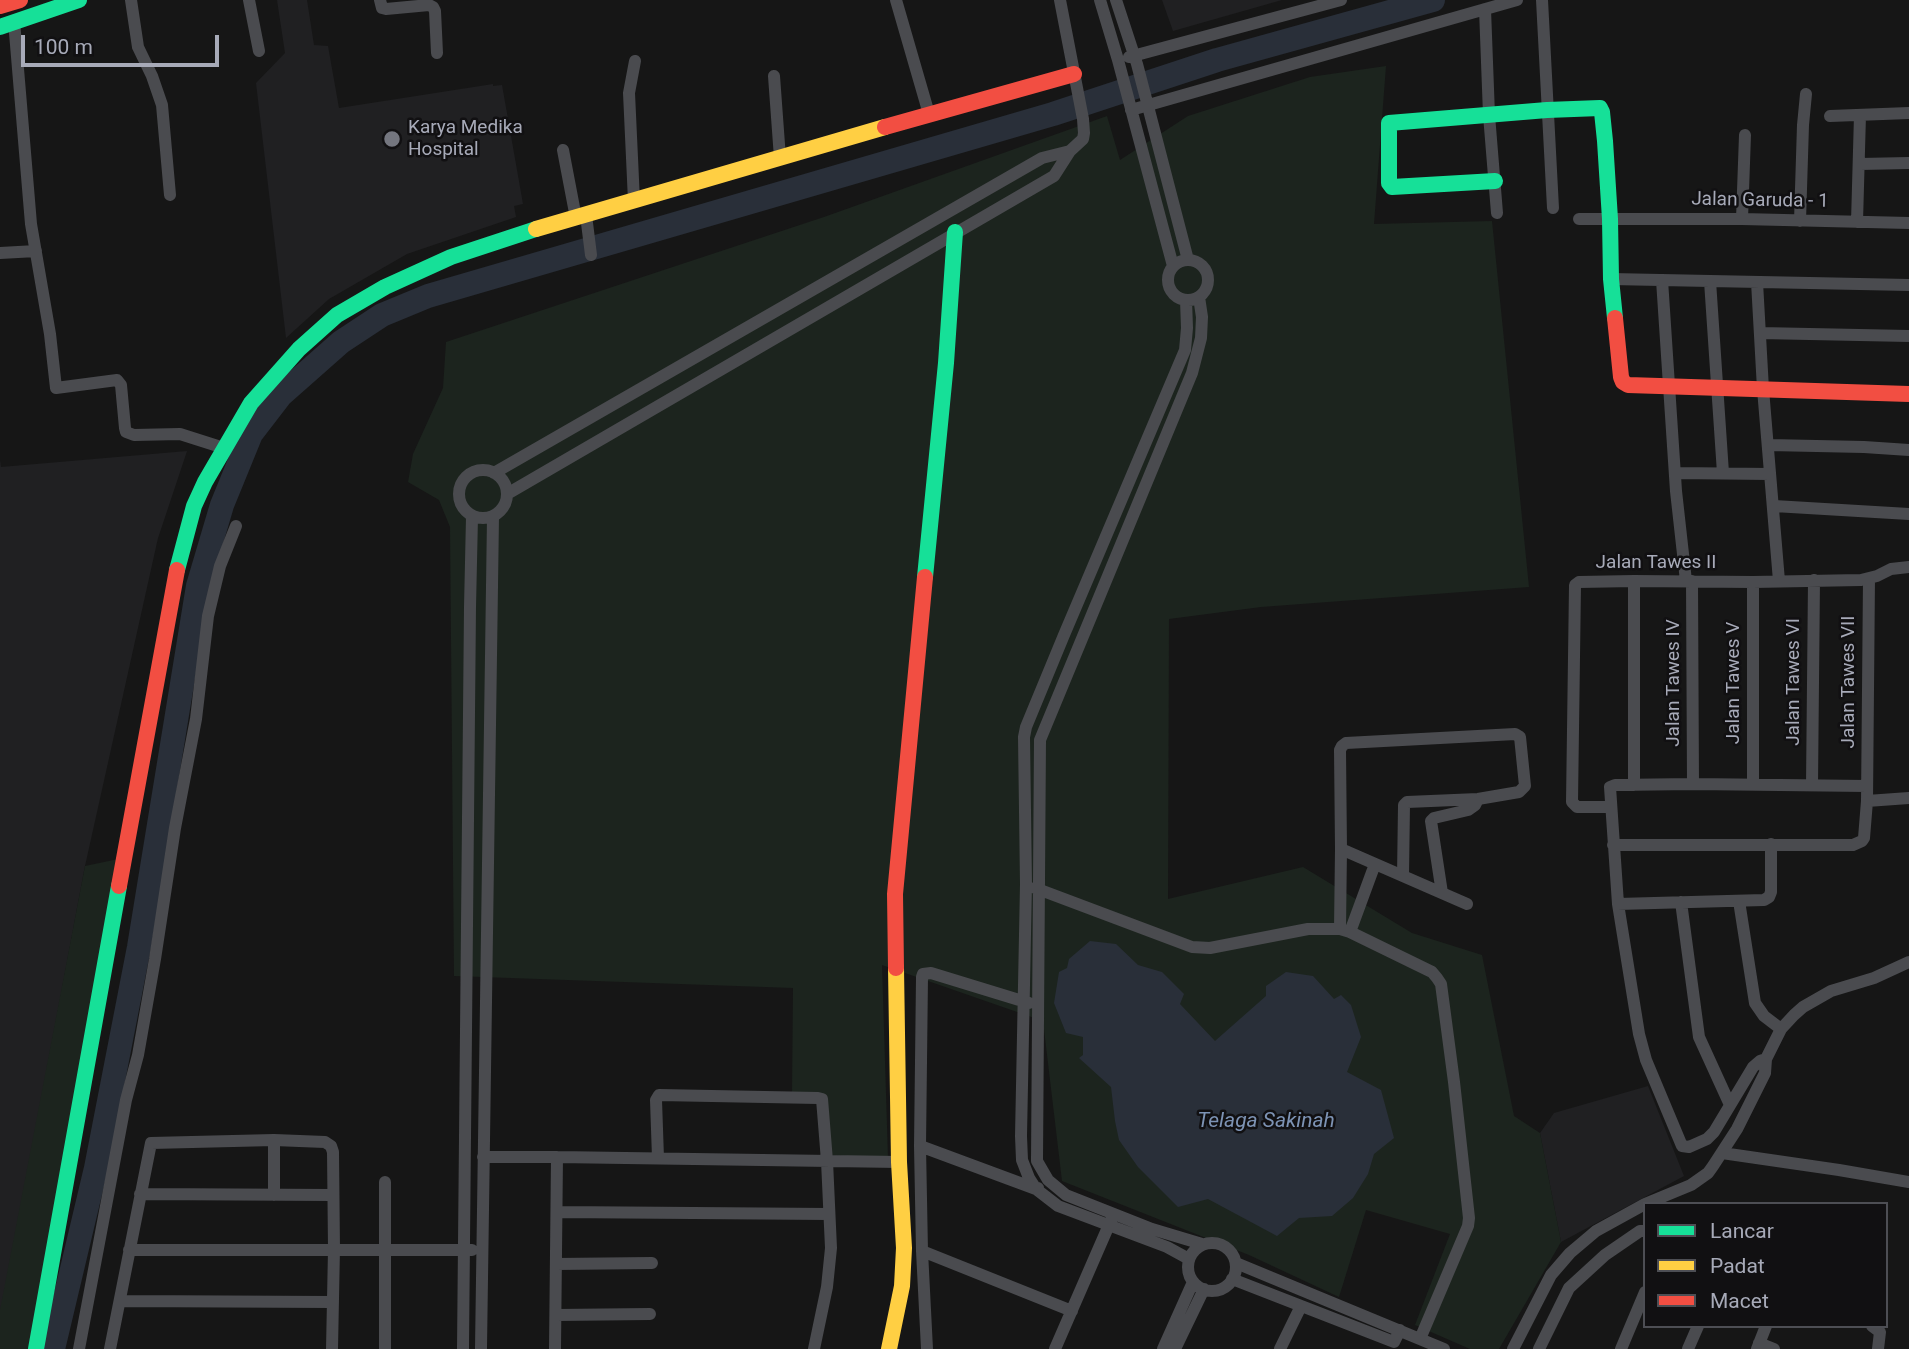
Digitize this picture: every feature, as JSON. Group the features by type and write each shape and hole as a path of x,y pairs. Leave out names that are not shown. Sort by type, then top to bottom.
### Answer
{"main road":[{"path":"0,6 20,0"},
{"path":"7,24 79,0"},
{"path":"36,1349 179,560 194,506 224,448 264,387 317,332 348,308 385,287 451,257 929,114 1076,80"},
{"path":"1495,181 1392,187 1389,183 1389,123 1600,108 1605,141 1611,279 1623,382 1909,394"},
{"path":"889,1349 902,1276 904,1226 900,1162 895,894 944,377 955,232"}],"street":[{"path":"131,0 138,47 162,105 170,195"},
{"path":"249,0 260,51"},
{"path":"380,0 382,8 386,9 429,5 433,7 438,53"},
{"path":"896,0 929,114"},
{"path":"508,494 1054,176 1070,151 1083,139 1083,119 1060,0"},
{"path":"1100,0 1173,266"},
{"path":"1116,0 1136,59 1188,260"},
{"path":"1119,64 1341,0"},
{"path":"1131,108 1517,0"},
{"path":"1542,0 1553,208"},
{"path":"1485,9 1489,115 1497,214"},
{"path":"7,24 56,388 117,380 121,385 127,432 134,435 180,434 224,448"},
{"path":"634,201 629,93 635,61"},
{"path":"774,76 780,158"},
{"path":"1800,221 1806,93"},
{"path":"1830,116 1909,113"},
{"path":"1857,222 1860,115"},
{"path":"1742,219 1745,135"},
{"path":"562,150 591,254"},
{"path":"494,472 1042,158 1070,151"},
{"path":"1860,164 1909,163"},
{"name":"Jalan Garuda - 1","path":"1579,219 1909,223"},
{"path":"0,253 36,251"},
{"path":"1036,1189 1022,1160 1026,884 1024,737 1064,635 1185,350 1192,298 1205,289 1208,280 1205,270 1198,262 1188,260 1173,266 1168,274 1168,283 1172,291 1192,298 1202,317 1201,338 1192,373 1040,740 1037,1160 1048,1180 1066,1195 1189,1259"},
{"path":"1611,279 1909,285"},
{"name":"Jalan Tawes IV","path":"1662,280 1675,473 1689,581 1693,784"},
{"path":"1710,281 1723,473"},
{"path":"1757,282 1779,581"},
{"path":"1760,333 1909,337"},
{"path":"1769,445 1909,450"},
{"path":"481,470 494,472 504,481 508,494 504,508 493,517 472,517 463,508 458,497 460,484 469,474 481,470"},
{"path":"1675,473 1770,474"},
{"path":"1774,506 1909,514"},
{"path":"463,1349 472,517"},
{"path":"481,1349 493,517"},
{"path":"79,1349 126,1100 138,1055 175,828 196,719 208,616 220,566 236,526"},
{"name":"Jalan Tawes II","path":"1610,807 1577,807 1572,802 1575,585 1579,582 1634,580 1753,582 1869,578 1891,569 1909,567"},
{"name":"Jalan Tawes VII","path":"1771,844 1853,845 1859,844 1864,838 1867,801 1869,578"},
{"path":"1634,580 1634,785"},
{"name":"Jalan Tawes VI","path":"1812,785 1814,580"},
{"name":"Jalan Tawes V","path":"1753,582 1754,784"},
{"path":"1345,931 1340,750 1346,743 1515,734 1520,737 1525,786 1519,792 1478,799 1407,802 1403,809 1403,876"},
{"path":"1024,737 1040,740"},
{"path":"1766,1059 1753,1067 1714,1132 1707,1139 1689,1147 1682,1146 1641,1045 1618,904 1610,787 1693,784 1867,786"},
{"path":"1867,801 1909,798"},
{"path":"1442,893 1430,821 1468,810 1478,799"},
{"path":"1613,845 1771,844 1771,892 1764,900 1618,904"},
{"path":"1341,849 1467,904"},
{"path":"1345,931 1375,864"},
{"path":"1026,884 1192,947 1210,948 1308,929 1345,931 1432,972 1441,984 1469,1218 1420,1339"},
{"path":"1739,901 1755,1003 1764,1016 1781,1029"},
{"path":"1681,902 1699,1037 1730,1105"},
{"path":"1650,1202 1691,1185 1707,1173 1737,1129 1765,1073 1766,1059 1781,1029 1803,1007 1832,991 1874,978 1909,962"},
{"path":"927,1349 920,1146 923,974 931,973 1039,1005"},
{"path":"658,1158 656,1100 659,1095 822,1099 831,1248 827,1287 814,1349"},
{"path":"274,1140 274,1195"},
{"path":"110,1349 150,1143 274,1140 325,1142 331,1146 334,1250 332,1349"},
{"path":"920,1146 1036,1189 1058,1206 1202,1244 1219,1244 1233,1254 1236,1262 1232,1279 1220,1289 1198,1286 1189,1275 1189,1259 1202,1244"},
{"path":"1722,1153 1909,1182"},
{"path":"483,1157 900,1162"},
{"path":"555,1349 557,1157"},
{"path":"1036,1189 1048,1180"},
{"path":"385,1182 385,1349"},
{"path":"140,1194 333,1195"},
{"path":"1513,1349 1551,1275 1570,1253 1596,1231 1643,1205"},
{"path":"557,1212 829,1214"},
{"path":"1055,1349 1112,1219"},
{"path":"1539,1349 1569,1287 1605,1255 1643,1231"},
{"path":"129,1250 482,1250"},
{"path":"922,1251 1072,1311"},
{"path":"1236,1262 1444,1349"},
{"path":"556,1264 652,1263"},
{"path":"1232,1279 1394,1342 1399,1330"},
{"path":"1163,1349 1198,1286"},
{"path":"1175,1349 1198,1286"},
{"path":"1621,1349 1643,1297"},
{"path":"120,1301 333,1302"},
{"path":"1280,1349 1301,1306"},
{"path":"556,1315 650,1314"},
{"path":"1688,1349 1697,1328"},
{"path":"1765,1328 1758,1346 1774,1349"},
{"path":"1875,1328 1880,1332 1878,1349"}],"shaded area":[{"name":"Karya Medika Hospital","path":"277,0 307,0 314,45 328,46 339,108 493,84 502,85 523,204 514,206 516,217 407,254 329,299 286,338 256,83 285,53"},
{"path":"1162,0 1282,0 1173,31"},
{"path":"1386,66 1374,224 1492,221 1529,587 1261,607 1169,619 1168,899 1303,867 1412,933 1482,955 1514,1116 1540,1133 1561,1242 1499,1349 1470,1349 1415,1325 1450,1234 1366,1210 1339,1297 1249,1255 1062,1181 1043,1021 882,965 888,1158 827,1155 827,1095 792,1094 793,988 454,976 450,527 439,500 408,482 413,454 443,388 446,342 824,217 1107,116 1120,160 1188,116 1310,77"},
{"path":"187,451 158,538 85,866 0,1319 0,460 1,467"},
{"path":"128,857 31,1349 0,1349 0,1310 85,866"},
{"path":"1648,1086 1684,1176 1561,1242 1540,1133 1554,1113"}],"water":[{"name":"Telaga Sakinah","path":"1090,941 1116,944 1138,965 1162,972 1184,994 1180,1004 1215,1041 1266,996 1266,986 1286,972 1313,976 1334,999 1341,995 1351,1005 1361,1037 1347,1072 1381,1090 1394,1138 1374,1154 1368,1174 1353,1198 1332,1216 1299,1218 1277,1236 1208,1199 1178,1207 1138,1167 1119,1140 1111,1087 1079,1058 1083,1055 1083,1037 1066,1033 1054,1003 1059,972 1067,968 1069,959"}],"waterway":[{"path":"53,1349 96,1168 139,947 198,586 222,505 251,434 281,395 341,342 382,315 428,296 1053,114 1217,60 1433,0"}],"traffic: fast":[{"path":"0,27 79,0"},
{"path":"1495,181 1392,187 1389,183 1389,123 1600,108 1605,141 1615,318"},
{"path":"177,570 194,506 205,482 251,403 299,349 337,315 385,287 451,257 536,229"},
{"path":"925,577 946,363 955,232"},
{"path":"36,1349 119,886"}],"traffic: slow":[{"path":"536,229 885,127"},
{"path":"889,1349 902,1286 904,1248 899,1162 896,968"}],"traffic: jam":[{"path":"0,6 20,0"},
{"path":"885,127 1074,74"},
{"path":"1615,318 1621,377 1628,385 1909,394"},
{"path":"119,886 177,570"},
{"path":"896,968 895,894 925,577"}],"place":[{"name":"Karya Medika Hospital","path":"392,139"}]}
